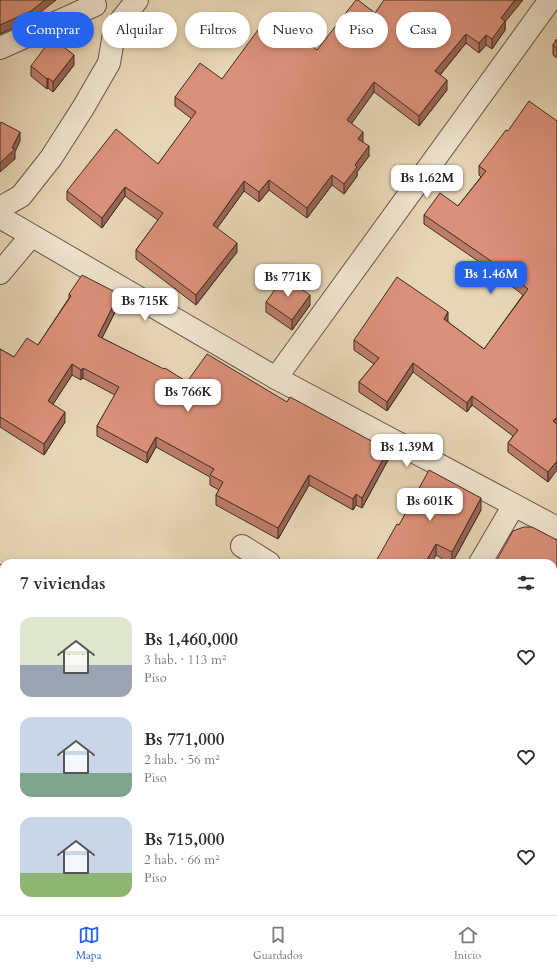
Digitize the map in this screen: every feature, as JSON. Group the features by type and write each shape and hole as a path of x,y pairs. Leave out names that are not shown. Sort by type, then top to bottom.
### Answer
{"street":[{"path":"127,12 137,0"},
{"path":"276,378 550,0"},
{"path":"0,48 92,3 102,14"},
{"path":"0,208 21,196 51,158 109,63 111,48"},
{"path":"0,217 276,378 514,506 557,527"},
{"path":"0,273 31,236"},
{"path":"482,559 514,506"},
{"path":"242,546 263,559"}],"building":[{"path":"0,0 45,0 29,12 12,12 12,20 0,25"},
{"path":"356,0 358,0 374,12 347,12"},
{"path":"384,0 515,0 501,18 505,21 492,39 486,35 479,43 466,34 435,71 447,80 419,116 374,82 347,120 363,132 358,139 369,146 355,165 357,167 344,184 332,175 307,208 269,180 259,192 244,181 213,225 237,243 196,295 136,250 163,213 125,187 102,218 67,191 116,129 158,164 196,112 175,97 200,63 222,79 245,48 250,48 250,41 258,30 258,48 314,48 317,50 319,48 327,48 327,37 335,27 335,48 388,48 388,12 376,12"},
{"path":"557,39 557,48 553,45"},
{"path":"44,48 65,48 74,55 53,82 31,66"},
{"path":"529,101 557,121 557,417 553,421 557,424 557,461 548,472 508,443 518,430 472,396 467,403 413,363 387,402 359,382 379,358 354,340 397,277 448,312 444,319 484,349 528,289 491,261 424,215 440,193 458,206 486,171 479,166 506,130 508,131"},
{"path":"1,122 20,132 12,148 15,149 0,163 0,124"},
{"path":"82,275 119,294 98,336 164,369 165,368 187,382 207,354 287,402 290,397 388,450 362,498 356,494 353,499 309,475 278,528 216,495 223,482 210,475 214,469 156,437 147,453 97,426 119,387 83,368 81,370 72,364 48,401 65,412 44,444 0,417 0,349 14,357 27,338 38,345 71,296 69,294"},
{"path":"284,277 310,295 292,320 266,302"},
{"path":"429,470 481,498 452,552 436,544 427,559 377,559 397,524 399,525"},
{"path":"524,527 532,527 557,540 557,559 497,559 513,531"}]}
